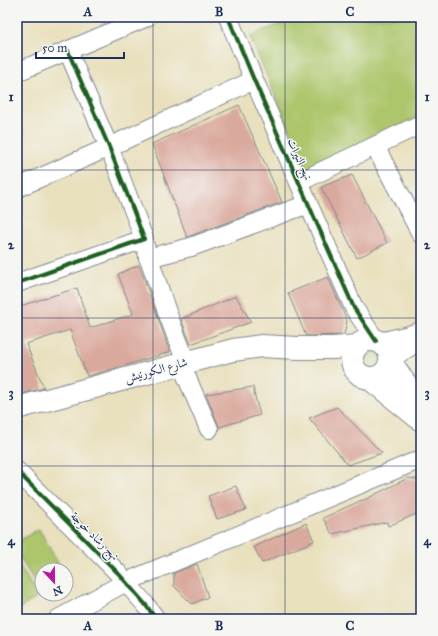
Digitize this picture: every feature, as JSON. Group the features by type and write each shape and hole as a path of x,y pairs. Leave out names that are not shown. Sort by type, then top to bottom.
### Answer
{"main road":[{"name":"شارع الكورنيش","path":"17,408 233,350 262,346 375,349"},
{"name":"شارع الكورنيش","path":"297,348 335,361 363,374 421,420"},
{"path":"375,349 389,365 383,373 374,377 363,374 354,367 352,356 354,351 375,349"},
{"path":"375,349 409,389 421,412"}],"street":[{"path":"17,72 147,17"},
{"name":"نهج النيرات","path":"228,17 354,308 375,349"},
{"path":"68,51 110,147 144,239 148,258 183,363 209,429"},
{"path":"17,188 110,147 254,80"},
{"path":"299,182 421,124"},
{"path":"375,146 421,234"},
{"path":"148,258 191,248 308,204"},
{"path":"17,283 144,239"},
{"path":"375,349 421,331"},
{"path":"375,349 421,340"},
{"path":"58,619 126,582 421,459"},
{"name":"نهج رشاد خوجة","path":"17,472 118,573 156,619"}],"green space":[{"path":"298,17 421,17 421,115 308,172 250,36"},
{"path":"368,347 377,348 384,355 382,367 377,370 365,368 361,363 361,354"},
{"path":"39,529 58,562 34,562 34,581 17,552 17,542"},
{"path":"17,561 34,590 34,599 17,610"}],"building":[{"path":"239,105 282,202 187,237 152,144"},
{"path":"352,175 387,243 357,258 321,187"},
{"path":"139,265 170,352 87,376 70,330 26,344 44,388 17,395 17,307 77,288 90,328 133,314 118,274"},
{"path":"328,277 347,321 344,335 306,336 288,293"},
{"path":"236,296 251,322 191,344 181,319"},
{"path":"253,387 260,415 219,427 206,394"},
{"path":"337,407 382,453 348,465 309,418"},
{"path":"408,478 421,480 421,512 388,526 387,522 332,534 323,518 362,501"},
{"path":"236,486 246,510 217,519 208,496"},
{"path":"306,523 314,541 262,563 254,547"},
{"path":"197,564 208,597 192,604 174,586 174,573"}],"cycle path":[{"path":"228,17 354,308 376,341"},
{"path":"17,283 144,239 109,147 68,51"},
{"path":"17,471 118,573 156,619"}]}
